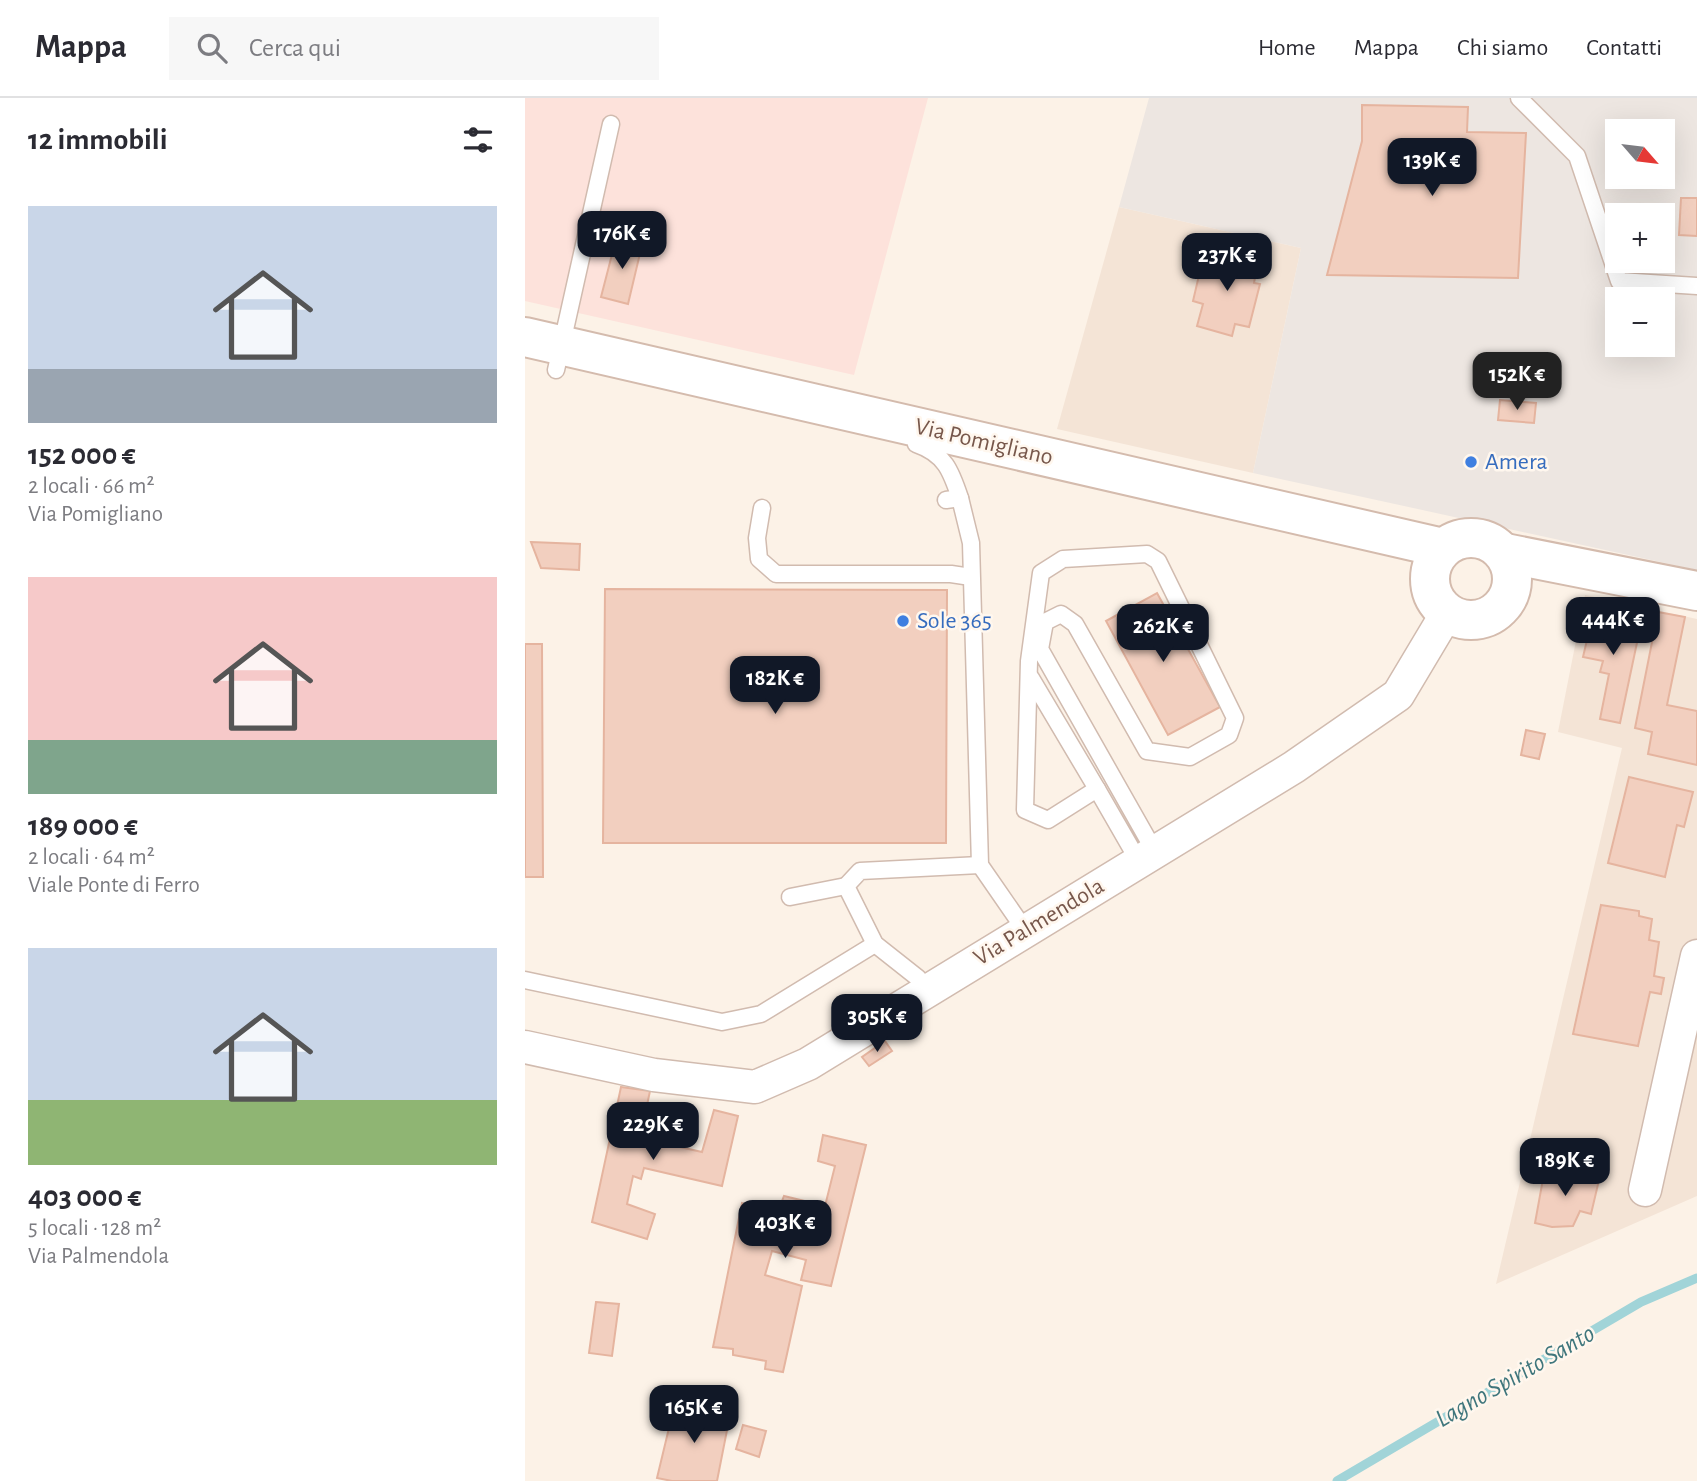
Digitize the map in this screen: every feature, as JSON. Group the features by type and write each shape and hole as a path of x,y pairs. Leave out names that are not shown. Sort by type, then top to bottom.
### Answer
{"main road":[{"name":"Via Pomigliano","path":"547,350 857,413 1443,548"},
{"path":"1370,531 1438,598 1469,620 1494,614 1510,594 1509,567 1482,538 1455,541 1443,548 1434,559 1438,598"},
{"path":"1509,567 1568,566 1697,591"}],"street":[{"name":"Via Palmendola","path":"525,1047 654,1075 755,1087 807,1064 1294,767 1398,695 1438,598"},
{"path":"1645,1190 1697,956"}],"lane":[{"path":"1519,98 1577,156 1619,281 1697,286"},
{"path":"547,350 611,124"},
{"path":"857,413 867,426 933,450 950,466 953,499 971,543 980,865 1024,930"},
{"path":"762,508 757,538 759,559 776,574 951,574 971,577"},
{"path":"1097,789 1048,820 1025,810 1031,678 1029,661 1041,573 1063,559 1147,554 1158,561 1235,718 1229,735 1190,757 1147,751 1075,624 1061,614 1045,622 1040,649 1147,857"},
{"path":"1031,678 1097,789 1147,857"},
{"path":"790,897 846,886 860,871 980,865"},
{"path":"846,886 875,944 918,978 926,991"},
{"path":"525,980 722,1022 761,1014 875,944"}],"shaded area":[{"path":"525,98 928,98 854,375 525,301"},
{"path":"1149,98 1697,98 1697,570 1253,473 1301,248 1119,207"},
{"path":"1119,207 1301,248 1253,473 1057,429"},
{"path":"1585,595 1697,619 1697,1196 1496,1284 1622,748 1558,732"}],"building":[{"path":"1362,105 1468,107 1467,132 1526,133 1518,278 1327,275 1362,141"},
{"path":"1681,198 1697,198 1697,236 1679,235"},
{"path":"616,239 642,245 628,304 601,297"},
{"path":"1223,254 1258,262 1254,283 1260,284 1249,327 1235,324 1232,336 1197,326 1203,304 1193,301 1203,258 1221,262"},
{"path":"1500,400 1536,403 1534,423 1498,420"},
{"path":"531,542 580,544 579,570 541,568"},
{"path":"605,589 947,590 946,843 603,843"},
{"path":"1157,593 1220,707 1168,735 1106,621"},
{"path":"1605,612 1642,619 1620,723 1600,719 1609,674 1600,672 1603,661 1583,657 1587,640 1581,638 1586,618 1602,622"},
{"path":"1658,612 1685,617 1667,705 1697,711 1697,765 1648,754 1652,732 1635,728"},
{"path":"525,644 542,644 543,877 525,877"},
{"path":"1526,730 1545,734 1539,759 1521,755"},
{"path":"1629,777 1693,792 1684,827 1677,825 1665,877 1608,863"},
{"path":"1601,905 1639,911 1639,916 1652,919 1649,940 1659,942 1654,976 1664,978 1661,994 1650,992 1638,1046 1573,1034"},
{"path":"885,1041 892,1051 869,1066 862,1057"},
{"path":"621,1087 650,1091 640,1138 702,1152 714,1110 738,1116 722,1186 644,1168 641,1179 633,1176 627,1204 655,1214 647,1239 592,1222"},
{"path":"823,1135 866,1145 831,1286 801,1280 806,1260 772,1251 765,1275 802,1286 783,1372 765,1369 766,1361 733,1355 733,1349 713,1347 742,1203 762,1209 764,1202 780,1206 784,1196 825,1206 835,1166 818,1161"},
{"path":"1545,1168 1599,1180 1591,1214 1580,1211 1573,1226 1552,1227 1535,1223"},
{"path":"596,1302 619,1304 612,1356 589,1353"},
{"path":"675,1403 730,1415 717,1481 672,1481 657,1478"},
{"path":"743,1425 766,1431 759,1457 736,1449"}],"waterway":[{"name":"Lagno Spirito Santo","path":"1337,1481 1641,1302 1697,1278"}],"place":[{"name":"Amera","path":"1471,462"},
{"name":"Sole 365","path":"903,621"}]}
